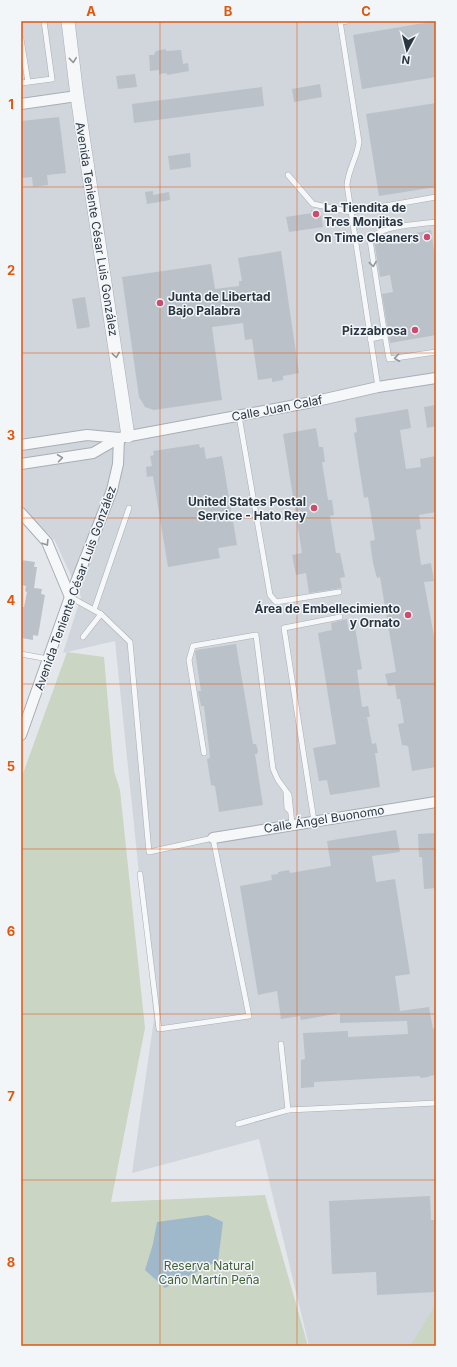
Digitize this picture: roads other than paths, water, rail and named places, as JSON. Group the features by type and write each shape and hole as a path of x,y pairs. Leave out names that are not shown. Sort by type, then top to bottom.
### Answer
{"street":[{"name":"Avenida Teniente César Luis González","path":"21,735 70,597 112,490 123,437 76,96 68,21"},
{"path":"21,104 76,96"},
{"name":"Calle Juan Calaf","path":"123,437 240,416 378,387 436,378"},
{"path":"21,445 88,435 123,437"},
{"path":"21,464 93,453 123,437"},
{"path":"21,513 47,542 70,597"},
{"name":"Calle Ángel Buonomo","path":"213,838 292,824 436,802"}],"lane":[{"path":"21,83 52,79 44,21"},
{"path":"348,21 341,22 358,142 357,154 348,176 351,212 378,387"},
{"path":"21,39 28,82"},
{"path":"288,175 313,204 351,212 436,197"},
{"path":"436,222 383,230 371,236 370,240 389,359 436,352"},
{"path":"370,339 385,336"},
{"path":"240,416 270,595 276,602 339,592"},
{"path":"94,610 129,508"},
{"path":"70,597 101,614 130,642 149,852 213,838 249,1016 159,1029 140,874"},
{"path":"84,637 101,614"},
{"path":"314,821 284,628 340,617"},
{"path":"204,752 189,660 193,646 256,635 273,769 278,780 289,795 292,807 290,811 292,824"},
{"path":"21,654 48,659"},
{"path":"281,1044 288,1110"},
{"path":"238,1124 288,1110 436,1103"}],"water":[{"path":"208,1215 223,1222 218,1261 165,1288 145,1270 153,1244 157,1222"}],"place":[{"name":"La Tiendita de Tres Monjitas","path":"316,214"},
{"name":"On Time Cleaners","path":"427,237"},
{"name":"Junta de Libertad Bajo Palabra","path":"160,303"},
{"name":"Pizzabrosa","path":"415,330"},
{"name":"United States Postal Service - Hato Rey","path":"314,508"},
{"name":"Área de Embellecimiento y Ornato","path":"408,615"}],"park label":[{"name":"Reserva Natural Caño Martín Peña","path":"209,1272"}]}
